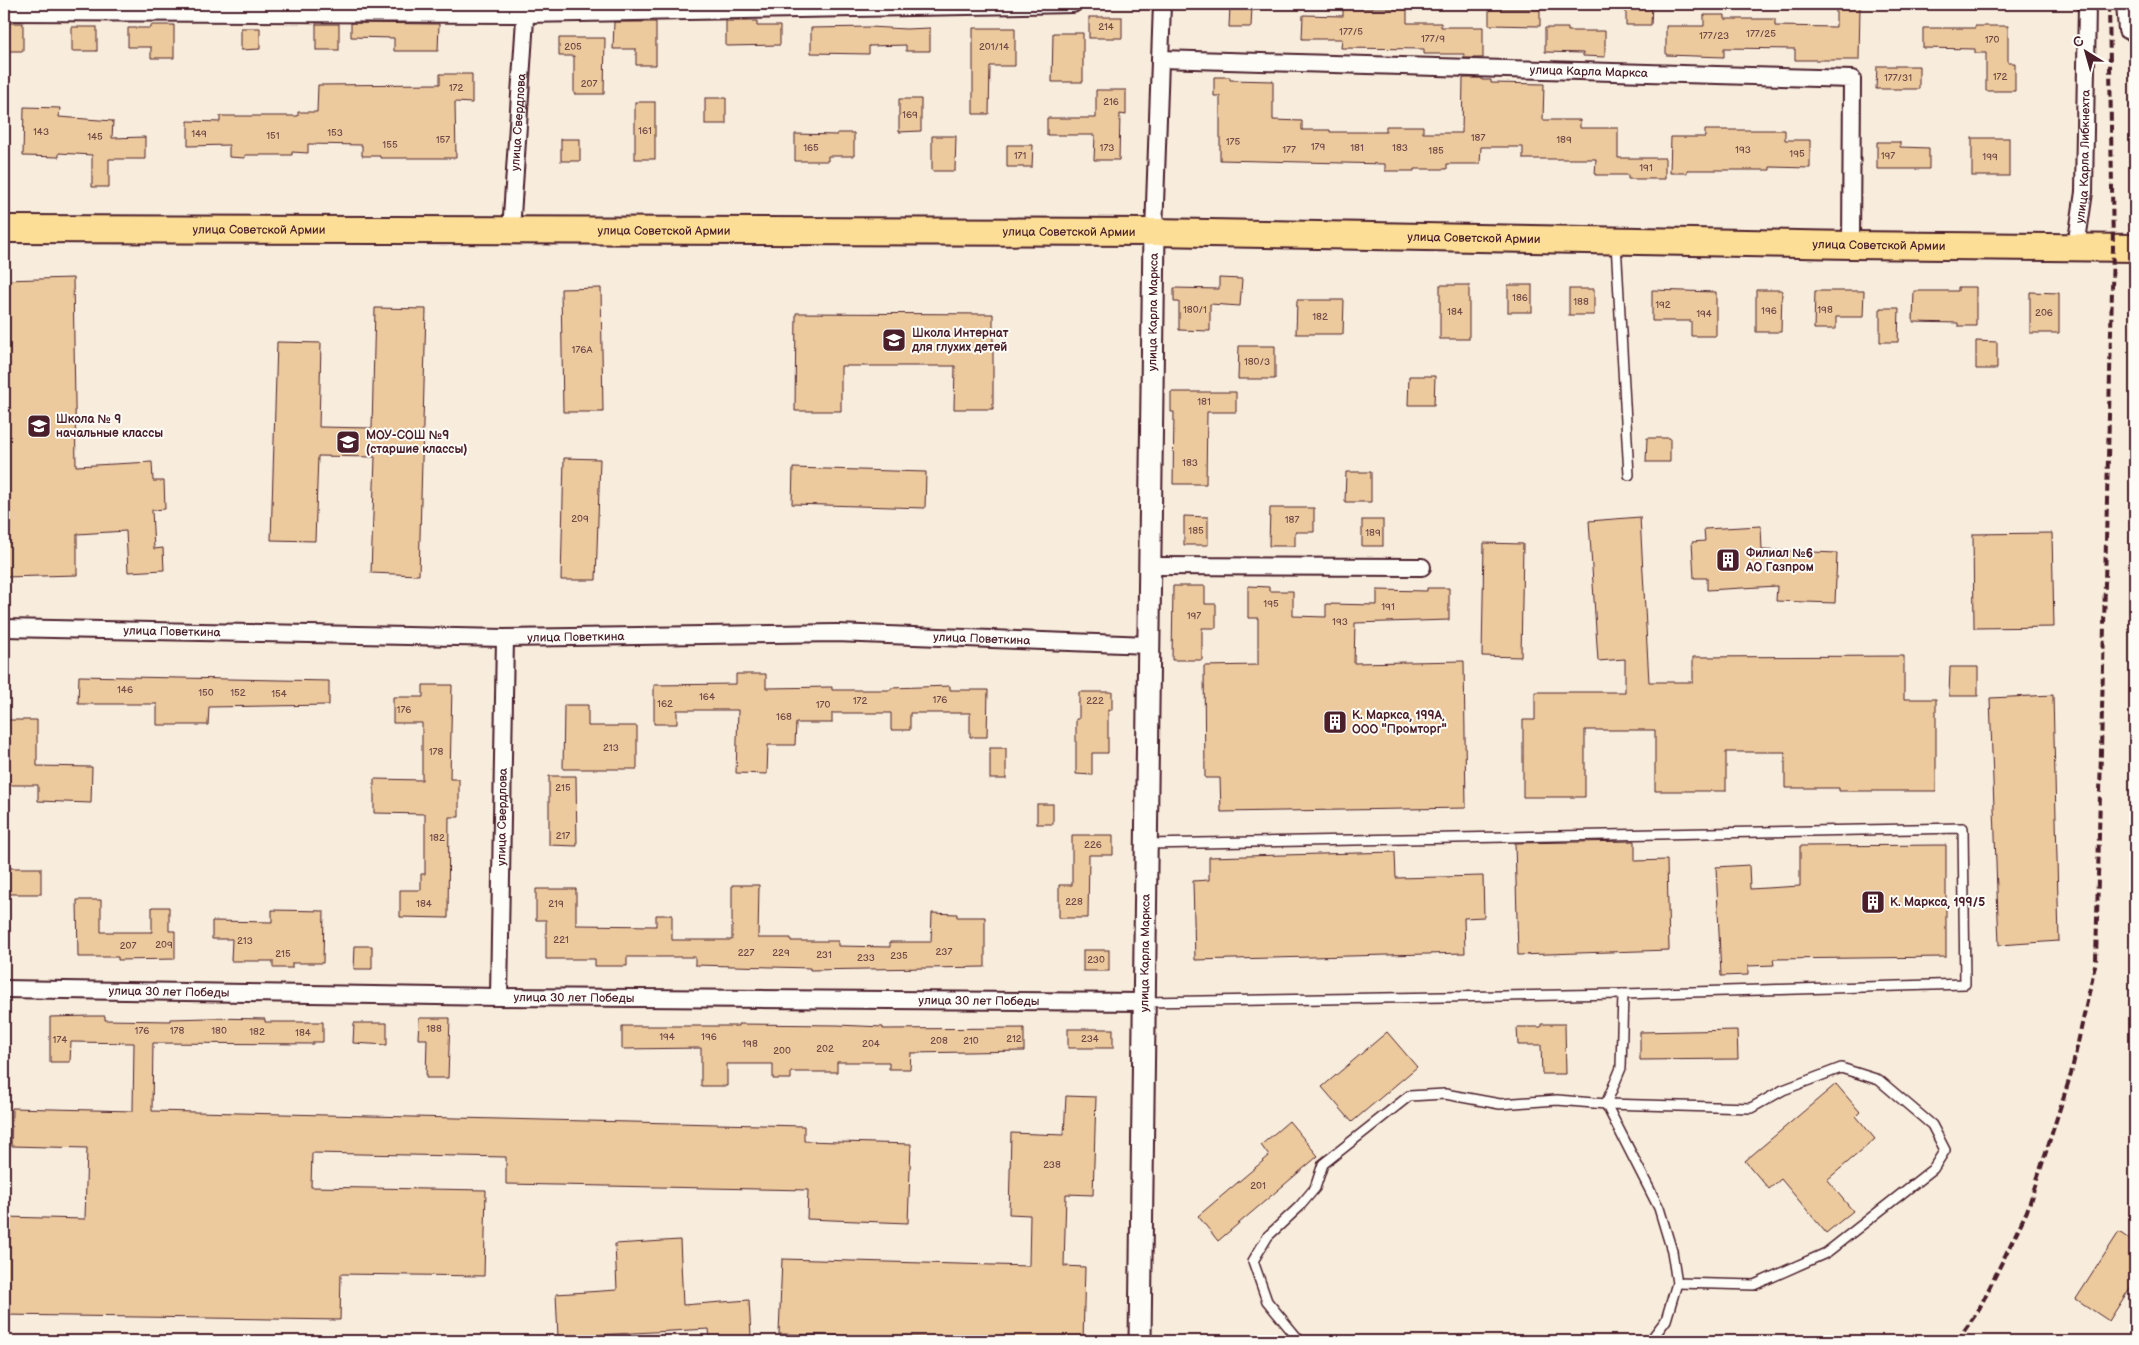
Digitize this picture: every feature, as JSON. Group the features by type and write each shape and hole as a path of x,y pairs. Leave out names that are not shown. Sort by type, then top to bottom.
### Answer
{"main road":[{"name":"улица Советской Армии","path":"4,229 1154,232 1851,245 2135,248"}],"street":[{"path":"4,12 1073,4"},
{"name":"улица Карла Маркса","path":"1140,1341 1154,232 1162,4"},
{"name":"улица Карла Либкнехта","path":"2076,247 2084,192 2087,4"},
{"path":"2125,4 2127,30 2135,32"},
{"name":"улица Свердлова","path":"511,230 526,9"},
{"name":"улица Карла Маркса","path":"1160,59 1852,79 1851,245"},
{"path":"1150,566 1422,567"},
{"name":"улица Поветкина","path":"4,628 505,638 836,633 1149,646"},
{"name":"улица Свердлова","path":"499,997 505,638"},
{"name":"улица 30 лет Победы","path":"4,989 499,997 1145,1002"}],"lane":[{"path":"1616,240 1629,475"},
{"path":"1145,1002 1624,994 1965,984 1963,828 1146,844"},
{"path":"1624,994 1621,1068 1606,1104 1659,1208 1672,1251 1677,1283 1666,1320 1650,1341"},
{"path":"1300,1341 1267,1301 1253,1260 1268,1236 1299,1207 1315,1188 1323,1164 1350,1140 1409,1096 1444,1094 1500,1104 1557,1100 1606,1104 1751,1108 1783,1090 1840,1068 1879,1080 1932,1125 1945,1150 1933,1169 1826,1253 1754,1286 1677,1283"}],"building":[{"path":"1626,4 1652,4 1651,25 1626,25"},
{"path":"1836,5 1860,5 1859,60 1795,60 1795,49 1724,48 1724,57 1666,55 1666,26 1704,26 1704,15 1725,15 1725,19 1775,19 1775,26 1836,27"},
{"path":"1230,6 1252,6 1251,27 1229,27"},
{"path":"1343,8 1407,8 1407,23 1441,23 1441,27 1483,27 1483,58 1464,58 1464,54 1424,54 1424,49 1341,48 1342,39 1302,39 1303,15 1343,16"},
{"path":"1489,8 1540,8 1540,26 1489,25"},
{"path":"1089,17 1122,17 1122,38 1089,38"},
{"path":"726,21 757,21 757,26 780,26 780,45 726,46"},
{"path":"614,22 656,22 656,65 636,65 636,49 613,49"},
{"path":"4,23 23,23 23,51 4,51"},
{"path":"351,23 439,24 438,51 394,51 394,38 351,37"},
{"path":"316,24 339,24 339,50 316,50"},
{"path":"151,25 174,25 174,58 151,58 151,47 128,47 128,28 151,28"},
{"path":"1975,26 2008,26 2008,63 2015,63 2015,91 1986,91 1986,53 1975,53 1975,49 1923,48 1923,28 1975,28"},
{"path":"72,27 97,27 97,51 72,51"},
{"path":"241,28 260,28 260,49 241,50"},
{"path":"811,28 930,28 930,51 906,51 906,45 869,46 869,54 811,53"},
{"path":"973,28 1015,28 1015,66 990,66 989,114 973,114"},
{"path":"1545,28 1568,28 1568,31 1605,31 1605,57 1583,56 1583,53 1545,52"},
{"path":"1053,33 1083,33 1083,82 1052,82"},
{"path":"559,38 605,38 604,94 574,94 574,56 559,56"},
{"path":"1877,66 1919,66 1919,89 1876,89"},
{"path":"440,74 472,74 472,103 455,102 456,158 380,158 380,156 362,156 362,145 308,144 308,153 292,152 292,155 245,155 245,158 229,157 229,145 188,146 188,121 220,122 220,116 298,116 298,112 317,112 318,85 440,84"},
{"path":"1214,77 1230,77 1230,80 1273,81 1273,120 1302,121 1302,130 1330,130 1330,132 1386,132 1386,126 1423,126 1423,133 1462,133 1463,78 1482,78 1482,80 1491,80 1491,83 1544,84 1543,120 1580,120 1580,128 1618,128 1618,158 1665,158 1665,179 1628,179 1628,175 1595,175 1596,159 1523,159 1523,147 1481,147 1480,164 1447,164 1447,169 1414,169 1414,171 1385,171 1385,164 1220,160 1220,96 1214,96"},
{"path":"1096,90 1126,90 1126,115 1120,114 1119,160 1094,160 1095,135 1047,135 1047,118 1096,118"},
{"path":"705,98 726,98 726,124 705,124"},
{"path":"899,99 921,99 921,131 899,132"},
{"path":"635,102 655,102 655,159 635,159"},
{"path":"24,107 60,108 59,117 113,121 112,138 145,137 145,159 109,159 109,187 92,187 92,155 59,153 59,157 23,156"},
{"path":"1705,130 1785,130 1785,140 1810,140 1810,168 1770,167 1770,170 1687,170 1687,173 1670,173 1671,137 1705,137"},
{"path":"837,133 854,133 854,156 828,156 828,161 795,161 795,134 837,135"},
{"path":"932,136 956,136 955,171 932,171"},
{"path":"1972,138 2009,138 2009,176 1972,176"},
{"path":"561,139 580,139 580,161 561,161"},
{"path":"1877,142 1900,142 1900,147 1929,148 1929,169 1877,169"},
{"path":"1007,145 1033,145 1032,167 1007,167"},
{"name":"Школа № 9 начальные классы","path":"73,278 76,466 152,462 153,481 164,481 165,509 152,510 154,549 163,548 164,570 128,572 126,531 77,534 77,575 4,577 4,280"},
{"path":"1219,278 1242,279 1240,306 1210,304 1210,331 1179,330 1179,302 1174,302 1174,288 1219,289"},
{"path":"1440,285 1469,285 1469,339 1440,339"},
{"path":"1508,285 1532,285 1532,312 1508,312"},
{"path":"1958,287 1976,287 1976,326 1958,326 1958,323 1913,322 1914,291 1958,291"},
{"path":"601,288 603,412 563,412 561,289"},
{"path":"1569,289 1594,289 1594,315 1569,315"},
{"path":"1652,290 1716,292 1716,336 1691,336 1691,321 1652,321"},
{"path":"1756,290 1782,290 1781,332 1756,332"},
{"path":"1815,291 1864,291 1863,317 1836,317 1836,329 1814,329"},
{"path":"2030,292 2059,293 2059,333 2030,333"},
{"path":"1297,300 1344,300 1343,334 1296,334"},
{"name":"МОУ-СОШ №9 (старшие классы)","path":"375,308 426,309 419,575 371,573 375,457 318,456 315,541 271,540 277,342 321,343 319,427 372,428"},
{"path":"1880,308 1899,308 1898,342 1880,342"},
{"name":"Школа Интернат для глухих детей","path":"796,313 993,314 993,409 954,409 955,366 841,366 841,411 795,411"},
{"path":"1976,341 1997,342 1997,369 1976,369"},
{"path":"1239,346 1275,346 1275,379 1238,379"},
{"path":"1409,376 1435,376 1434,405 1408,405"},
{"path":"1171,392 1236,392 1236,412 1207,412 1206,484 1173,484 1174,412 1171,412"},
{"path":"1647,438 1670,438 1670,462 1646,462"},
{"path":"564,458 600,459 596,580 561,580"},
{"path":"793,468 926,472 925,508 792,504"},
{"path":"1346,472 1371,472 1371,502 1345,502"},
{"path":"1270,508 1314,508 1314,532 1295,532 1295,546 1269,546"},
{"path":"1184,516 1208,517 1208,545 1184,545"},
{"path":"1640,517 1649,682 1693,682 1693,657 1904,656 1904,699 1936,699 1936,791 1839,791 1839,788 1785,788 1785,752 1726,752 1726,791 1655,791 1655,730 1585,730 1585,797 1523,797 1523,720 1535,720 1535,692 1625,692 1625,659 1598,661 1589,521"},
{"path":"1362,520 1383,520 1383,546 1362,546"},
{"path":"1761,526 1762,550 1837,553 1835,603 1776,601 1777,586 1707,590 1707,578 1694,578 1692,542 1705,541 1704,529"},
{"path":"2052,533 2054,627 1974,628 1973,534"},
{"path":"1484,543 1523,544 1521,657 1482,656"},
{"path":"1173,586 1205,586 1205,604 1216,604 1216,628 1202,628 1202,660 1172,660"},
{"name":"К. Маркса, 199А, ООО \"Промторг\"","path":"1248,586 1269,587 1269,591 1293,591 1293,616 1326,617 1326,604 1377,605 1377,590 1427,591 1427,588 1449,588 1449,620 1355,623 1354,663 1464,661 1466,808 1221,812 1220,778 1205,778 1204,666 1258,665 1258,618 1248,618"},
{"path":"1950,667 1978,667 1978,696 1949,696"},
{"path":"736,674 766,674 766,688 832,687 832,690 891,690 891,688 950,686 950,690 988,690 987,737 970,737 970,713 910,713 910,730 891,730 891,713 832,713 832,723 796,723 795,745 768,745 767,774 736,773 738,710 677,710 677,724 654,724 654,685 736,684"},
{"path":"79,676 329,681 329,705 209,707 208,725 157,725 157,704 78,704"},
{"path":"423,685 452,685 450,779 459,779 459,817 449,817 448,918 400,917 400,890 421,890 421,874 425,874 425,814 374,813 374,779 422,780 422,723 393,723 393,697 423,697"},
{"path":"1079,692 1112,692 1112,710 1108,710 1108,753 1092,753 1092,775 1076,774 1076,719 1079,719"},
{"path":"2053,695 2059,941 1999,945 1990,698"},
{"path":"564,705 588,705 588,726 637,726 637,769 563,769"},
{"path":"4,720 37,720 37,766 92,767 91,803 38,801 38,785 4,785"},
{"path":"990,748 1006,748 1006,779 990,779"},
{"path":"549,776 576,776 577,846 549,845"},
{"path":"1037,804 1053,804 1053,824 1037,824"},
{"path":"1072,835 1113,835 1113,855 1089,855 1088,918 1059,918 1059,885 1072,885"},
{"path":"1635,841 1635,861 1667,860 1669,950 1518,955 1515,843"},
{"name":"К. Маркса, 199/5","path":"1946,845 1946,957 1773,959 1774,965 1748,966 1748,975 1721,976 1716,867 1749,865 1750,889 1800,886 1800,846"},
{"path":"1395,852 1396,878 1483,876 1484,917 1464,918 1465,953 1195,960 1193,881 1209,880 1209,857"},
{"path":"4,868 41,868 41,894 4,894"},
{"path":"732,885 759,885 758,938 791,938 791,941 838,941 838,946 890,947 890,942 931,942 932,913 957,914 957,917 985,917 985,967 810,970 810,968 695,965 695,957 627,957 627,966 595,966 595,959 546,959 546,920 536,920 536,889 576,889 576,925 656,926 656,915 672,915 672,940 732,940"},
{"path":"77,900 101,900 101,932 152,932 152,907 169,907 169,931 175,931 175,959 118,960 118,957 78,957"},
{"path":"272,910 324,911 323,963 292,963 292,968 273,968 273,961 231,961 232,939 212,939 212,921 272,922"},
{"path":"355,946 372,946 372,969 354,969"},
{"path":"1083,950 1109,950 1109,971 1083,971"},
{"path":"105,1016 105,1020 170,1021 170,1019 209,1018 265,1019 265,1022 323,1022 323,1042 313,1042 313,1044 153,1043 152,1111 804,1126 804,1141 911,1144 908,1223 807,1219 808,1190 506,1184 506,1157 312,1153 311,1187 486,1190 484,1276 341,1274 340,1320 4,1315 4,1217 85,1219 87,1148 11,1146 12,1108 133,1111 134,1043 71,1042 70,1062 50,1062 50,1017"},
{"path":"419,1018 450,1018 448,1078 426,1078 427,1039 418,1039"},
{"path":"354,1023 387,1023 387,1045 353,1043"},
{"path":"738,1024 837,1025 883,1027 883,1029 1024,1028 1024,1051 911,1053 910,1069 889,1069 889,1062 837,1062 837,1072 791,1072 791,1079 773,1079 773,1064 727,1064 727,1086 701,1086 701,1048 622,1049 622,1026 738,1026"},
{"path":"1541,1024 1565,1024 1566,1074 1542,1074 1541,1045 1518,1045 1517,1027 1541,1027"},
{"path":"1068,1029 1113,1029 1113,1048 1068,1048"},
{"path":"1737,1030 1738,1059 1640,1060 1640,1032"},
{"path":"1387,1032 1417,1067 1352,1122 1322,1087"},
{"path":"1836,1084 1860,1112 1856,1116 1875,1139 1827,1180 1853,1211 1826,1233 1781,1179 1769,1189 1745,1161"},
{"path":"1066,1096 1096,1097 1093,1195 1066,1194 1064,1266 1085,1267 1083,1341 779,1334 782,1259 1029,1266 1030,1215 1009,1214 1011,1133 1064,1135"},
{"path":"1289,1121 1318,1156 1218,1241 1198,1216 1269,1156 1261,1145"},
{"path":"2119,1232 2135,1243 2135,1280 2109,1321 2076,1299"},
{"path":"680,1240 683,1305 749,1300 751,1336 710,1339 709,1329 558,1337 556,1294 617,1290 615,1244"}],"railway":[{"path":"1957,1341 1978,1311 2027,1211 2071,1074 2096,961 2113,248 2109,4"}],"place":[{"name":"Школа Интернат для глухих детей","path":"894,340"},
{"name":"Школа № 9 начальные классы","path":"39,426"},
{"name":"МОУ-СОШ №9 (старшие классы)","path":"348,442"},
{"name":"Филиал №6 АО Газпром","path":"1728,560"},
{"name":"К. Маркса, 199А, ООО \"Промторг\"","path":"1335,722"},
{"name":"К. Маркса, 199/5","path":"1873,902"}]}
